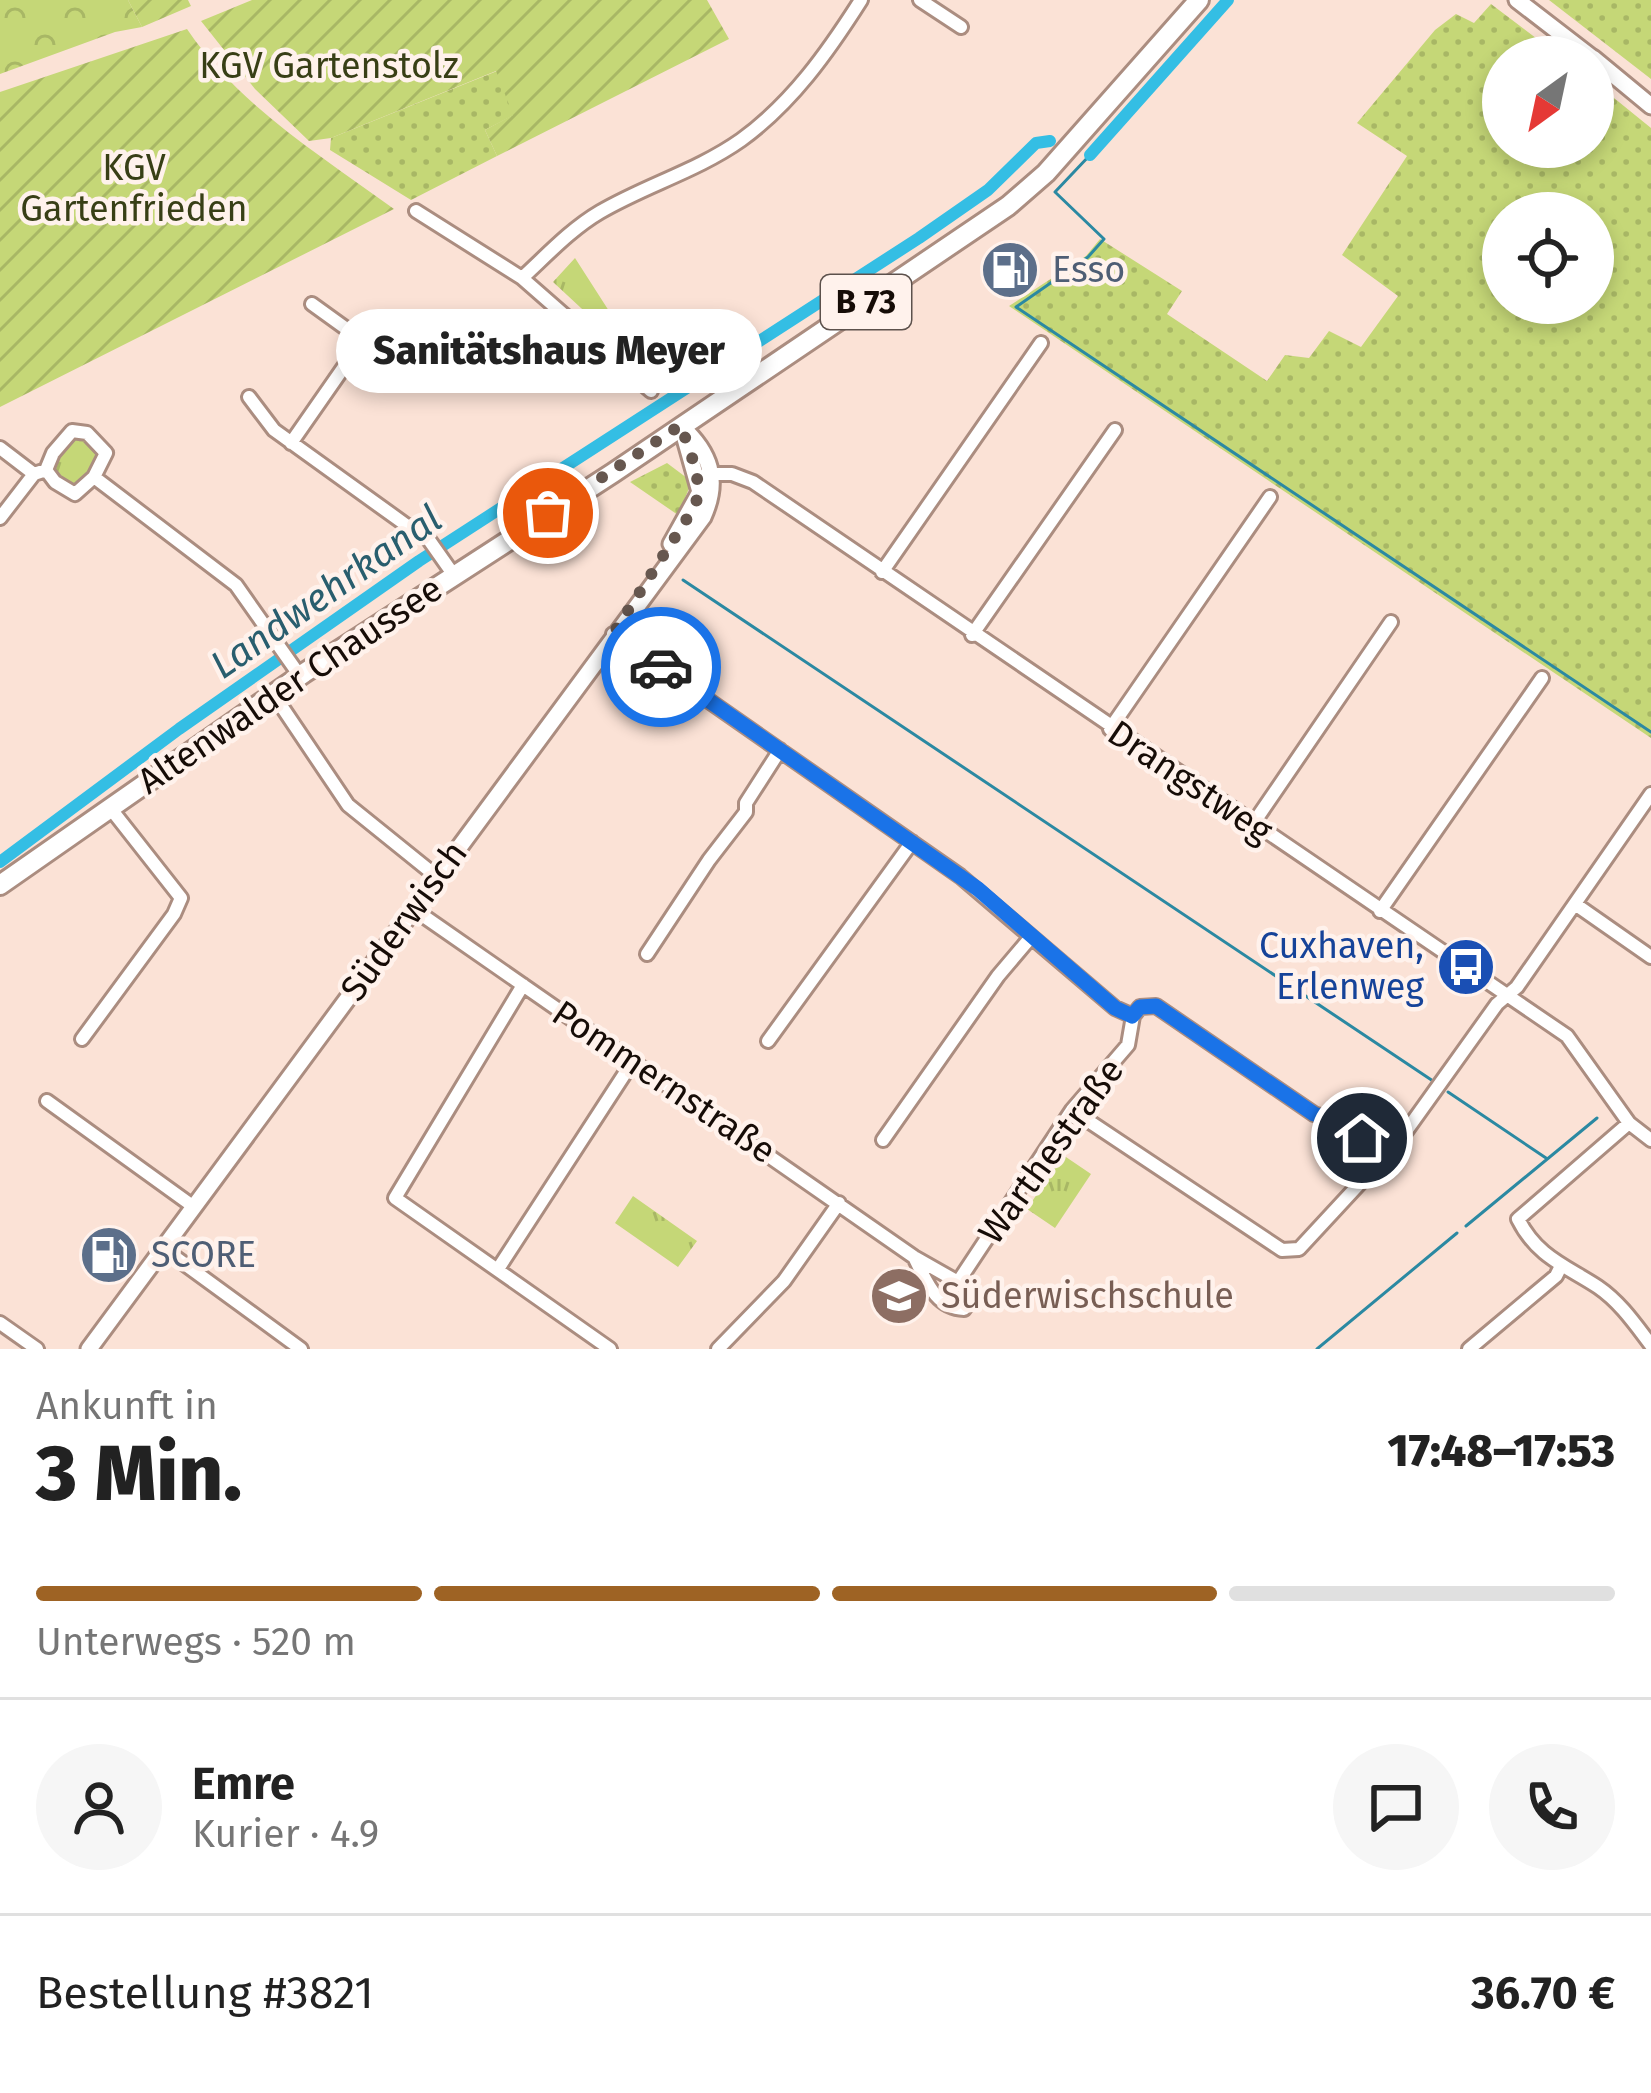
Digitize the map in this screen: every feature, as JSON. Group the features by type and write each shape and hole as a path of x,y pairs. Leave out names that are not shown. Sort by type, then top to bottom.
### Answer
{"main road":[{"name":"Altenwalder Chaussee","path":"0,885 274,694 291,662 453,574 954,246 1046,173 1199,0"}],"street":[{"path":"522,278 579,226 604,210 695,168 742,139 809,75 861,0"},
{"path":"920,0 961,26"},
{"path":"1517,0 1564,36"},
{"path":"1614,76 1651,106"},
{"path":"416,211 522,278 651,391"},
{"path":"291,442 368,344 312,304"},
{"path":"882,572 1042,343"},
{"path":"249,397 274,430 406,525 422,530 453,574"},
{"path":"681,425 699,443 705,474"},
{"path":"972,635 1115,430"},
{"path":"0,448 40,472 66,491 75,494 94,477 106,453 97,440 72,431 65,437 40,472 0,518"},
{"name":"Drangstweg","path":"705,474 753,482 1507,995 1577,1047 1629,1123 1649,1137"},
{"name":"Süderwisch","path":"89,1349 703,517 714,487 705,474"},
{"path":"94,477 236,585 291,662"},
{"path":"1111,728 1270,497"},
{"path":"1253,824 1390,622"},
{"path":"613,634 978,889 1097,995 1132,1016 1140,1007 1156,1006 1314,1114 1338,1122 1385,1154"},
{"path":"1381,911 1541,678"},
{"path":"274,694 348,805 436,876"},
{"path":"647,954 746,812 746,803 780,750"},
{"path":"1072,1111 1282,1250 1298,1249 1426,1108 1651,794"},
{"path":"82,1039 181,898 111,808"},
{"path":"768,1041 830,962 912,842"},
{"path":"1575,904 1651,957"},
{"name":"Pommernstraße","path":"412,908 914,1257 958,1282 971,1297 964,1309 955,1310 935,1296 914,1257"},
{"path":"884,1140 998,976 1031,937"},
{"path":"523,985 395,1198 610,1349"},
{"name":"Warthestraße","path":"958,1282 1072,1111 1128,1045 1132,1016"},
{"path":"498,1269 633,1061"},
{"path":"47,1101 194,1207"},
{"path":"1629,1123 1518,1219 1560,1268 1598,1287 1622,1307 1651,1345"},
{"path":"718,1349 784,1280 839,1203"},
{"path":"164,1250 301,1349"},
{"path":"1469,1349 1560,1268"},
{"path":"0,1323 37,1349"}],"green space":[{"path":"0,0 128,0 142,27 115,32 0,74"},
{"path":"128,0 188,0 191,6 142,27"},
{"name":"KGV Gartenstolz","path":"252,0 707,0 729,39 497,156 485,130 513,115 496,71 331,138 309,141 255,89 201,21"},
{"path":"1549,0 1651,0 1651,79 1614,50 1614,36 1595,36"},
{"path":"1491,4 1533,36 1482,36 1482,168 1614,168 1614,98 1651,128 1651,738 1009,306 1086,256 1100,239 1182,291 1167,314 1267,381 1285,355 1309,358 1329,331 1361,347 1398,296 1342,255 1407,156 1357,123 1435,30 1456,14 1474,23"},
{"name":"KGV Gartenfrieden","path":"187,29 256,105 394,209 0,407 0,92"},
{"path":"497,71 514,115 485,130 497,156 411,200 330,150 331,138"},
{"path":"575,258 609,311 595,321 553,282"},
{"path":"80,435 101,461 79,485 62,480 52,467 68,442"},
{"path":"667,463 690,486 678,515 630,482"},
{"path":"1063,1155 1091,1174 1055,1228 1027,1209"},
{"path":"633,1196 697,1241 678,1267 615,1223"}],"waterway":[{"name":"Landwehrkanal","path":"1090,155 1228,0"},
{"name":"Landwehrkanal","path":"0,862 419,561 919,238 988,190 1036,143 1050,141"},
{"path":"1090,155 1055,192 1104,239 1088,257 1016,307 1651,732"},
{"path":"683,580 1433,1081"},
{"path":"1448,1092 1546,1158"},
{"path":"1466,1226 1597,1118"},
{"path":"1317,1349 1457,1233"}],"way so far":[{"path":"548,513 681,425 700,492 613,634 661,667"}],"place":[{"name":"Esso","path":"1010,270"},
{"name":"Sanitätshaus Meyer","path":"548,513"},
{"name":"Cuxhaven, Erlenweg","path":"1466,967"},
{"name":"SCORE","path":"109,1255"},
{"name":"Süderwischschule","path":"899,1296"}],"route":[{"path":"661,667 978,889 1115,1008 1132,1016 1147,1004 1156,1006 1314,1114 1362,1138"}]}
